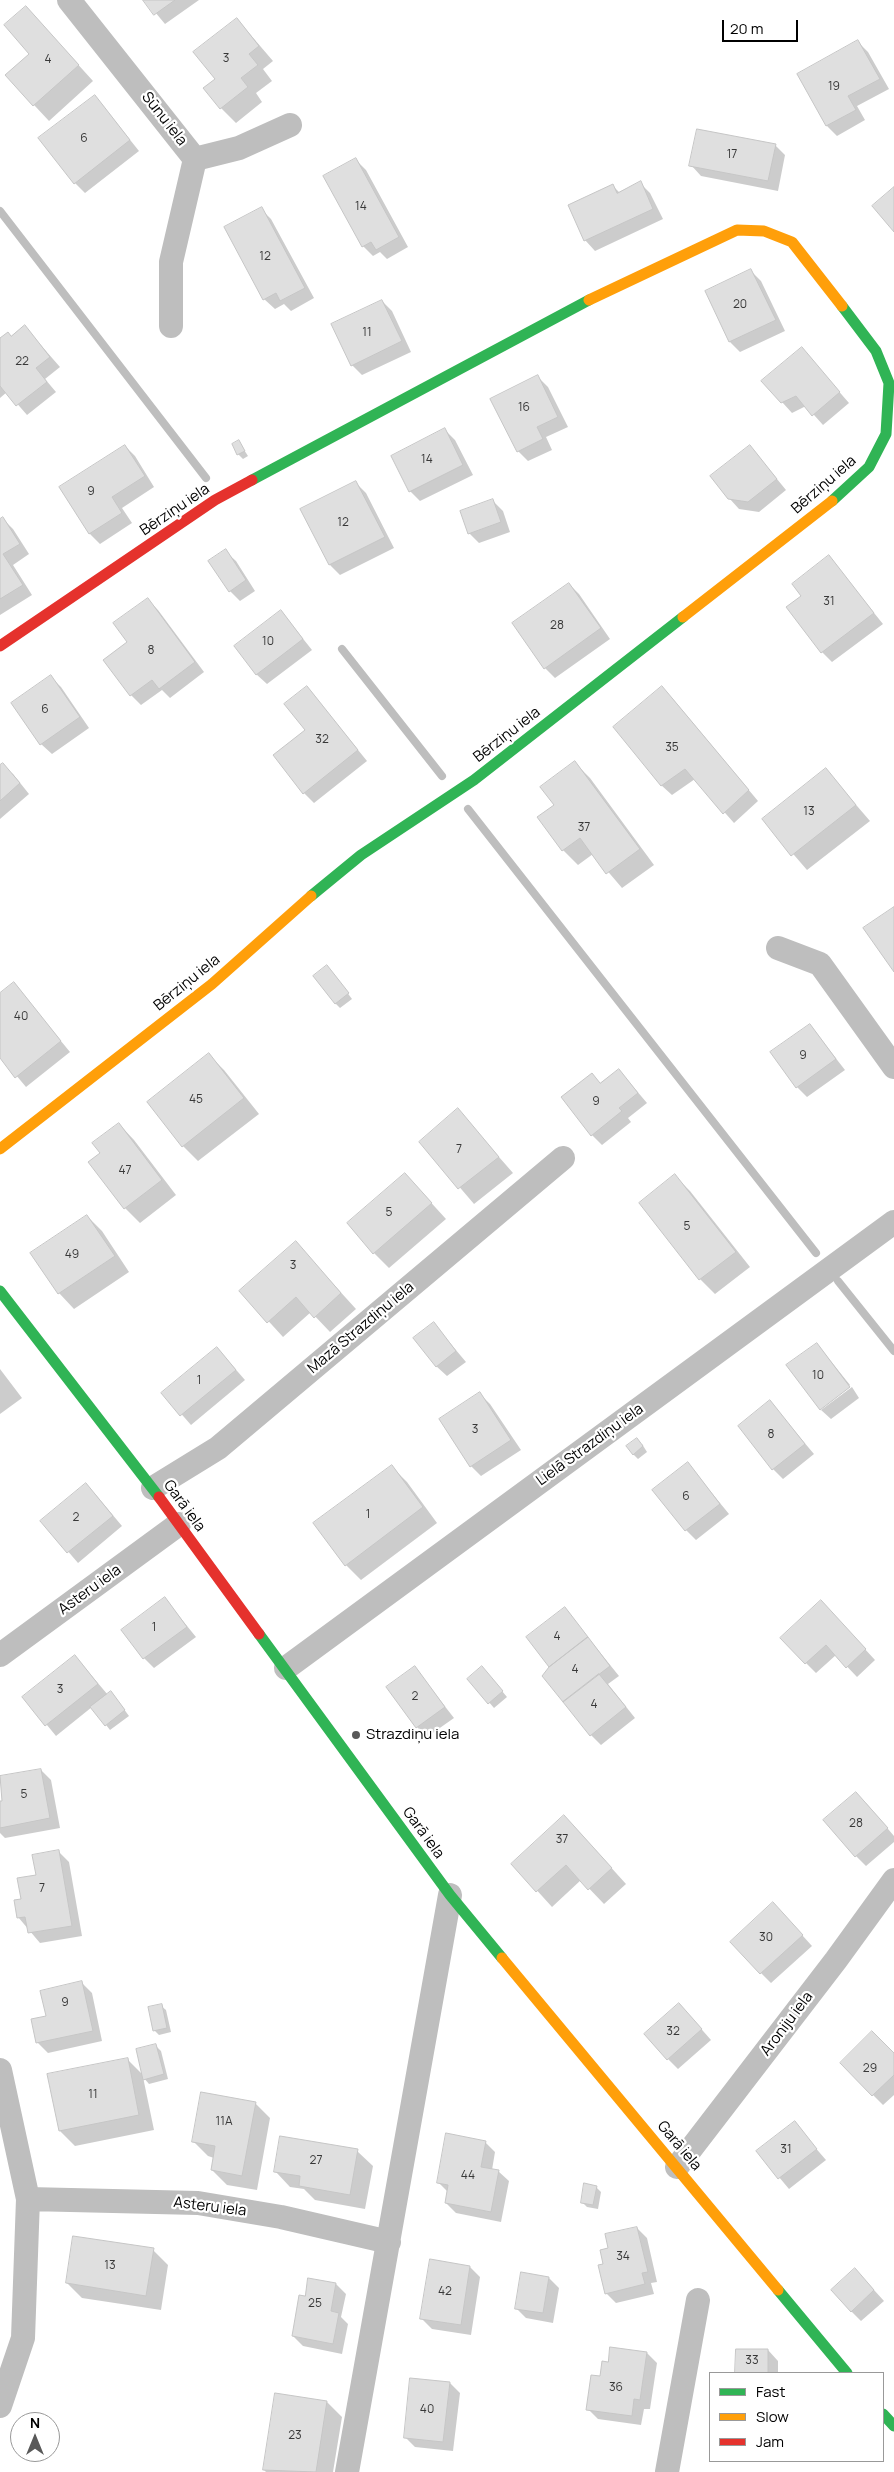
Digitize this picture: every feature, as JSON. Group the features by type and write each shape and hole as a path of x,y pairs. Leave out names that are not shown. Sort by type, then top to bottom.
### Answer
{"street":[{"name":"Sūnu iela","path":"69,0 195,159 239,148 290,125"},
{"path":"171,326 172,262 195,159"},
{"name":"Bērziņu iela","path":"0,646 215,500 573,308 664,263 737,230 764,231 792,242 876,351 889,383 886,434 869,467 846,490 474,780 361,855 282,920 212,984 0,1149"},
{"path":"778,948 820,964 894,1067"},
{"name":"Mazā Strazdiņu iela","path":"153,1488 218,1448 563,1158"},
{"name":"Lielā Strazdiņu iela","path":"286,1668 894,1222"},
{"name":"Garā iela","path":"0,1291 153,1488 450,1895 846,2372"},
{"name":"Asteru iela","path":"0,1655 179,1524"},
{"name":"Aroniju iela","path":"677,2167 836,1960 894,1880"},
{"path":"348,2472 450,1895"},
{"path":"0,2070 28,2199 23,2338 0,2406"},
{"name":"Asteru iela","path":"28,2199 198,2203 281,2217 389,2242"},
{"path":"667,2472 698,2300"},
{"path":"884,2415 894,2426"}],"building":[{"path":"143,0 175,0 154,15"},
{"path":"26,6 79,65 33,106 5,75 29,54 4,25"},
{"path":"237,18 259,46 249,54 258,65 241,78 248,87 220,109 203,88 215,79 193,52"},
{"path":"858,40 880,79 848,96 856,110 826,126 797,74"},
{"path":"95,95 130,140 74,184 38,138"},
{"path":"697,129 776,144 768,181 689,166"},
{"path":"356,158 399,237 376,250 371,242 362,247 323,176"},
{"path":"641,181 653,209 584,241 568,205 613,184 617,193"},
{"path":"894,187 894,232 872,206"},
{"path":"262,207 305,288 280,301 276,293 263,300 224,227"},
{"path":"751,269 776,320 729,342 705,291"},
{"path":"382,300 402,341 351,366 331,324"},
{"path":"25,325 50,357 36,368 47,382 16,406 0,386 0,338 8,332 11,336"},
{"path":"802,347 840,392 812,416 796,396 781,403 761,381"},
{"path":"538,375 558,417 537,427 543,439 517,452 490,399"},
{"path":"445,428 463,465 409,492 391,456"},
{"path":"239,440 245,451 237,455 232,444"},
{"path":"125,445 145,476 112,497 122,513 89,534 59,487"},
{"path":"750,445 777,479 748,502 728,499 710,476"},
{"path":"356,481 385,537 329,565 300,509"},
{"path":"493,499 501,522 468,534 460,511"},
{"path":"3,517 20,544 3,554 23,585 0,599 0,519"},
{"path":"226,549 246,580 229,592 208,561"},
{"path":"829,555 874,613 821,653 786,607 801,596 792,584"},
{"path":"569,583 601,628 544,669 512,623"},
{"path":"148,598 195,662 159,689 152,680 130,696 103,660 127,642 113,623"},
{"path":"281,610 303,639 256,675 234,646"},
{"path":"51,675 80,717 40,745 11,703"},
{"path":"307,686 358,750 303,794 273,755 305,730 284,704"},
{"path":"662,686 749,790 723,814 685,769 661,786 613,727"},
{"path":"575,761 640,849 606,874 580,838 562,851 537,817 554,805 540,787"},
{"path":"3,763 20,783 0,801 0,765"},
{"path":"826,768 856,805 791,856 762,819"},
{"path":"894,907 894,972 863,928"},
{"path":"327,965 349,993 335,1004 313,976"},
{"path":"14,982 61,1041 15,1078 0,1058 0,993"},
{"path":"810,1024 836,1059 796,1088 770,1052"},
{"path":"209,1053 244,1098 182,1147 147,1102"},
{"path":"619,1069 638,1093 619,1108 622,1111 591,1136 561,1097 592,1073 600,1083"},
{"path":"458,1108 499,1157 458,1189 419,1142"},
{"path":"119,1123 162,1180 124,1209 88,1162 100,1153 92,1143"},
{"path":"405,1173 432,1203 373,1254 347,1223"},
{"path":"675,1174 736,1252 699,1280 639,1203"},
{"path":"87,1215 115,1256 58,1294 30,1253"},
{"path":"296,1241 341,1293 314,1318 296,1297 267,1323 239,1291"},
{"path":"434,1322 456,1351 436,1367 413,1338"},
{"path":"817,1343 850,1387 820,1410 786,1365"},
{"path":"217,1347 236,1370 180,1416 161,1393"},
{"path":"480,1392 511,1440 470,1467 439,1419"},
{"path":"770,1400 805,1444 772,1470 738,1426"},
{"path":"637,1438 643,1446 633,1455 626,1446"},
{"path":"688,1462 720,1504 685,1531 652,1490"},
{"path":"392,1465 423,1507 345,1566 313,1523"},
{"path":"86,1483 113,1516 67,1553 40,1521"},
{"path":"165,1597 187,1627 143,1659 121,1630"},
{"path":"821,1600 866,1649 846,1668 826,1645 805,1664 780,1638"},
{"path":"565,1607 588,1637 549,1667 526,1637"},
{"path":"588,1637 610,1666 563,1702 542,1676 549,1667"},
{"path":"75,1655 98,1684 45,1726 22,1697"},
{"path":"415,1666 445,1707 416,1728 386,1687"},
{"path":"482,1666 503,1691 488,1704 467,1679"},
{"path":"599,1674 626,1707 590,1736 563,1702"},
{"path":"111,1691 125,1710 105,1726 90,1707"},
{"path":"41,1769 50,1818 0,1828 0,1801 2,1801 0,1776"},
{"path":"856,1792 888,1828 855,1857 823,1820"},
{"path":"564,1815 612,1868 588,1890 566,1865 536,1892 511,1864"},
{"path":"59,1850 72,1926 28,1933 25,1917 17,1918 14,1900 21,1899 17,1878 36,1875 32,1855"},
{"path":"773,1902 803,1935 760,1974 730,1942"},
{"path":"82,1981 93,2031 36,2043 31,2019 46,2016 40,1991"},
{"path":"679,2003 702,2029 667,2060 644,2034"},
{"path":"162,2004 167,2028 153,2031 148,2007"},
{"path":"872,2031 894,2053 894,2075 872,2096 840,2063"},
{"path":"156,2044 164,2074 143,2080 136,2049"},
{"path":"128,2058 139,2115 59,2131 47,2074"},
{"path":"201,2092 256,2102 242,2176 211,2170 215,2146 192,2142"},
{"path":"795,2121 817,2149 778,2179 756,2151"},
{"path":"446,2133 486,2141 481,2167 499,2170 491,2212 445,2203 448,2185 437,2183"},
{"path":"280,2136 358,2149 350,2195 299,2186 300,2176 274,2172"},
{"path":"584,2183 597,2186 593,2205 581,2203"},
{"path":"637,2227 648,2272 642,2273 645,2284 605,2294 598,2265 603,2264 600,2250 608,2248 605,2234"},
{"path":"73,2236 154,2248 146,2296 66,2283"},
{"path":"430,2259 470,2266 461,2325 420,2319"},
{"path":"855,2268 874,2290 851,2312 831,2290"},
{"path":"521,2272 549,2277 543,2313 515,2309"},
{"path":"308,2278 336,2283 331,2311 339,2313 333,2344 292,2336 299,2295 305,2296"},
{"path":"610,2347 647,2352 640,2400 634,2399 632,2416 586,2410 591,2375 600,2376 602,2361 608,2362"},
{"path":"736,2349 768,2349 768,2372 735,2372"},
{"path":"410,2378 450,2382 443,2442 404,2438"},
{"path":"275,2393 327,2401 316,2472 263,2470"}],"waterway":[{"path":"0,211 206,478"},
{"path":"342,649 442,776"},
{"path":"468,809 816,1253"},
{"path":"838,1281 894,1351"}],"traffic: fast":[{"path":"252,480 589,300"},
{"path":"832,501 869,467 886,434 889,383 876,351 842,306"},
{"path":"311,896 361,855 474,780 683,617"},
{"path":"0,1291 159,1497"},
{"path":"259,1634 450,1895 502,1958"},
{"path":"778,2290 846,2372"},
{"path":"884,2415 894,2426"}],"traffic: slow":[{"path":"589,300 737,230 764,231 792,242 842,306"},
{"path":"683,617 832,501"},
{"path":"0,1149 212,984 311,896"},
{"path":"502,1958 778,2290"}],"traffic: jam":[{"path":"0,646 215,500 252,480"},
{"path":"159,1497 259,1634"}],"place":[{"name":"Strazdiņu iela","path":"356,1735"}]}
